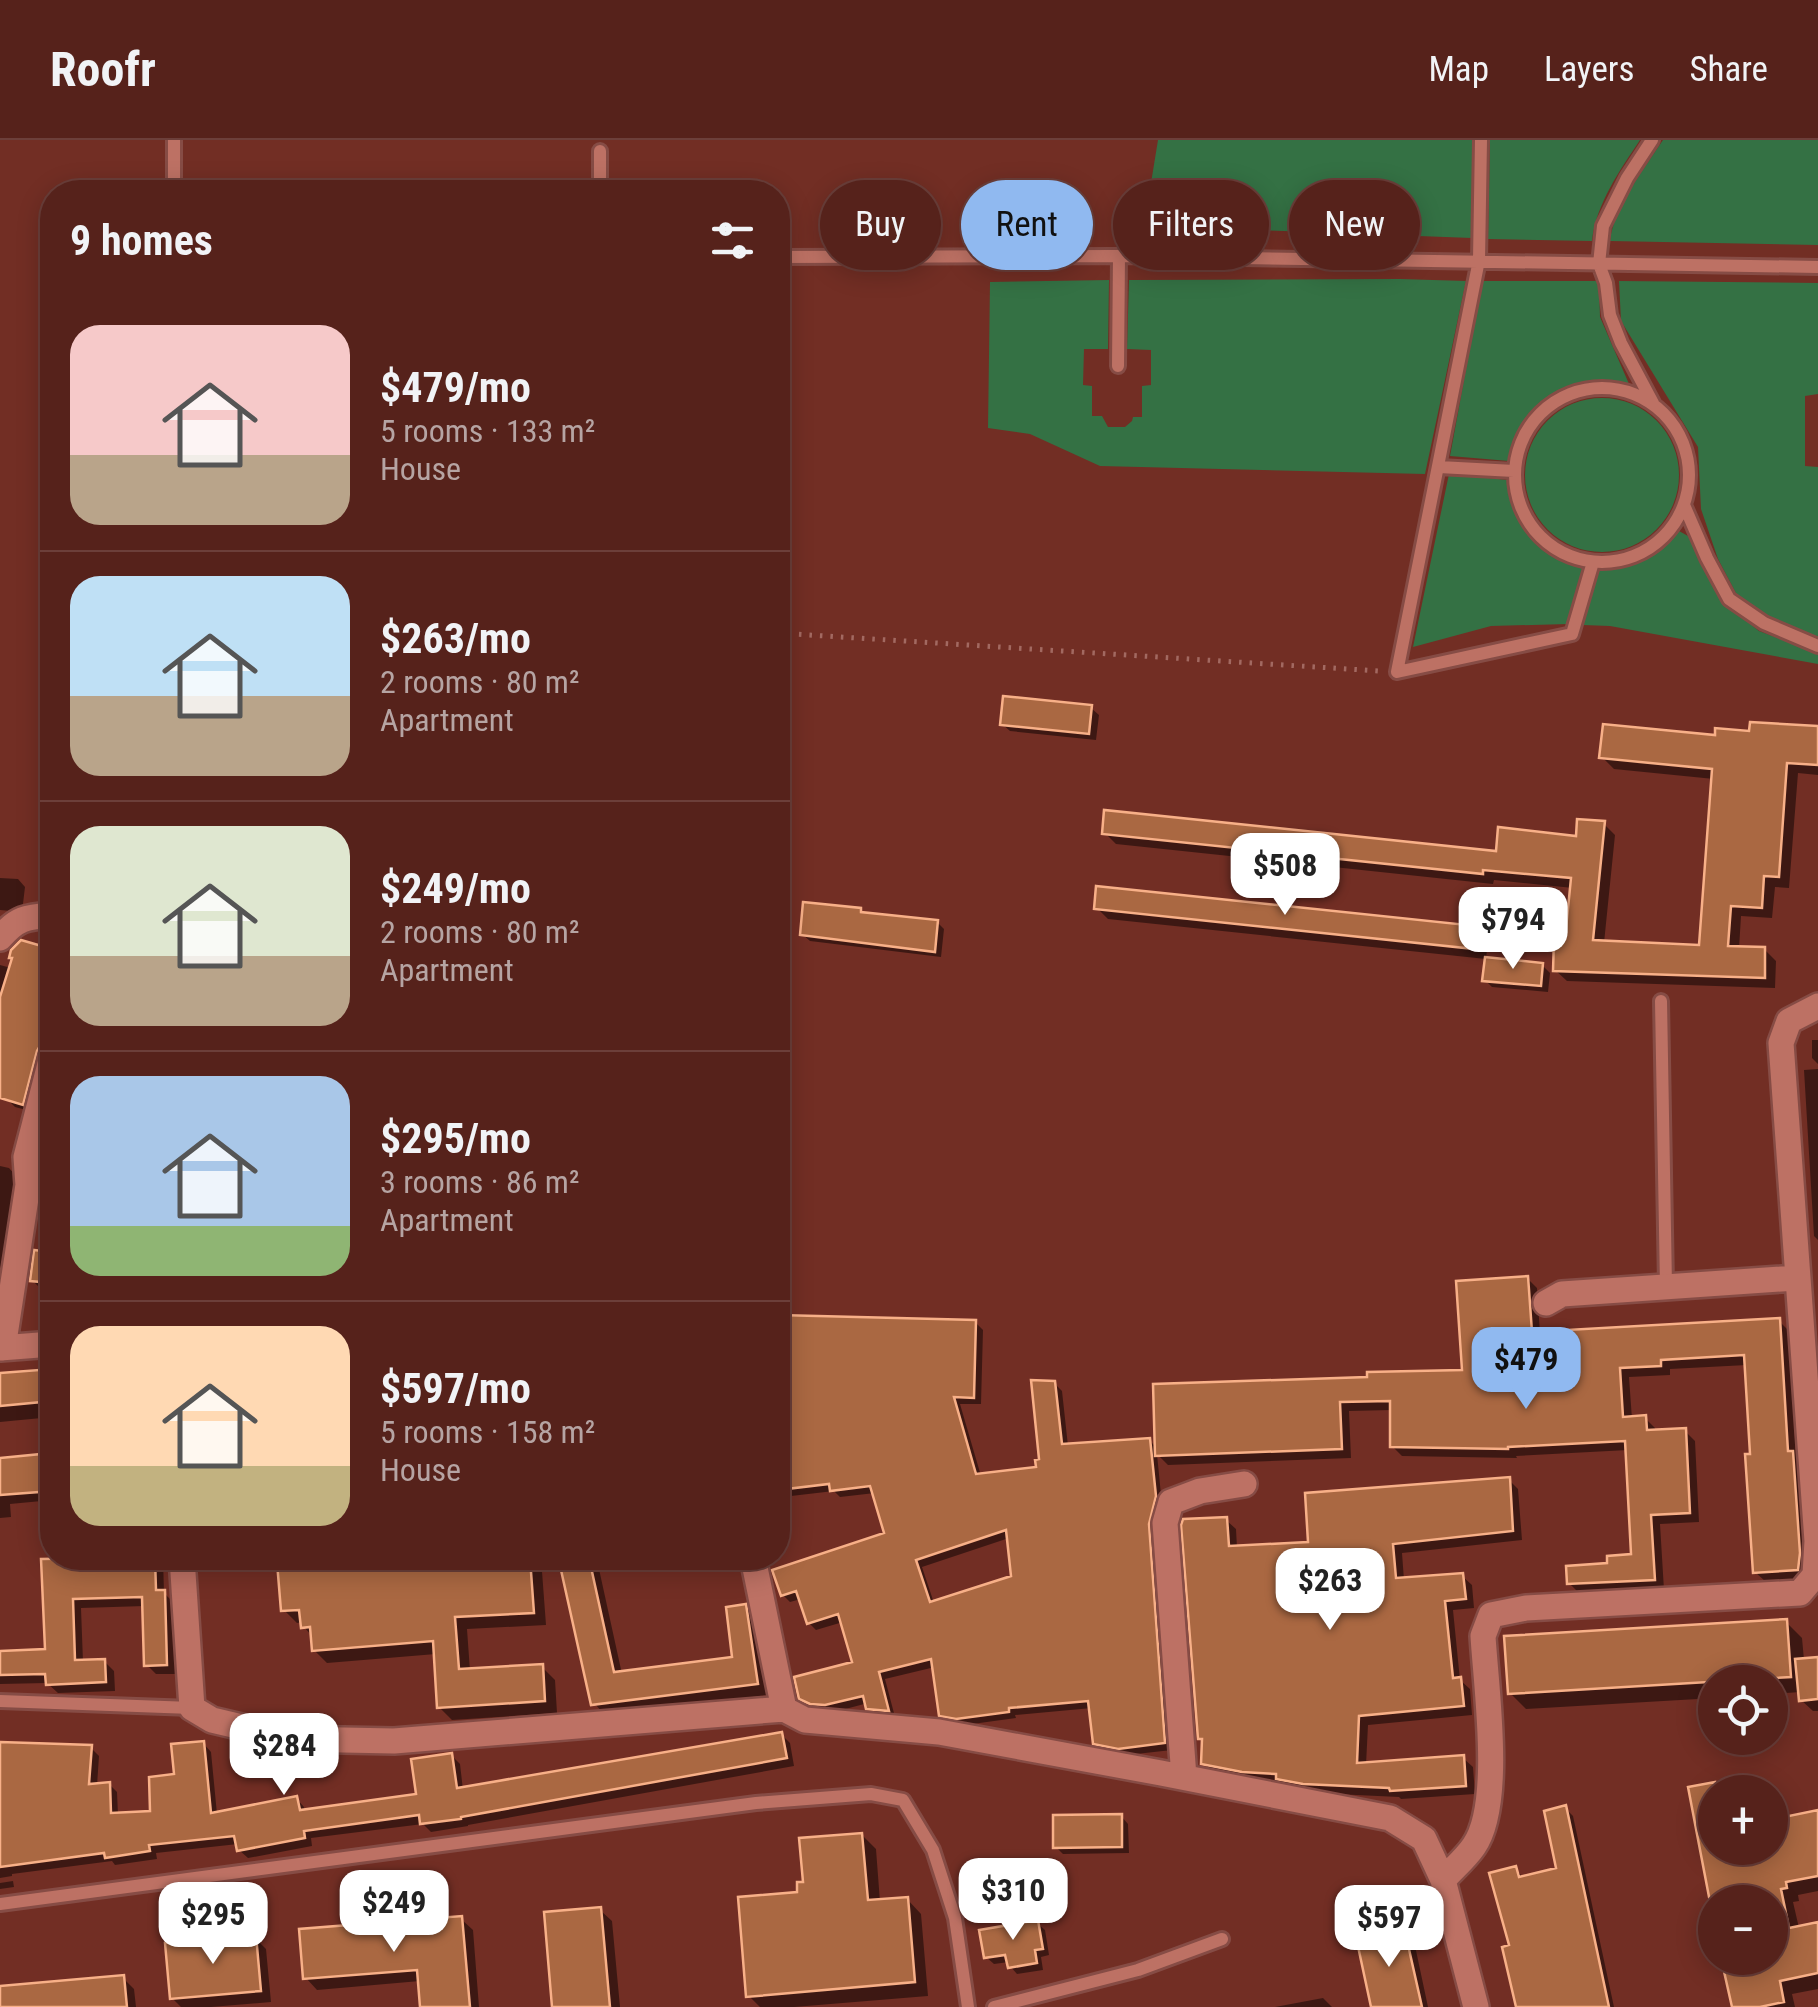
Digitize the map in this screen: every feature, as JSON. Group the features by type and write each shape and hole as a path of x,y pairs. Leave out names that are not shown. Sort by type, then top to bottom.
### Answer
{"street":[{"path":"0,938 12,923 40,915"},
{"path":"1442,1880 1474,1846 1483,1828 1492,1783 1484,1636 1492,1615 1526,1608 1809,1598 1817,1541 1780,1043 1789,1021 1818,1006"},
{"path":"40,1103 26,1158 28,1186 2,1348 40,1345"},
{"path":"1546,1303 1562,1294 1796,1278"},
{"path":"1184,1777 1165,1524 1171,1502 1244,1484"},
{"path":"183,1570 192,1708 212,1720 293,1739 394,1741 784,1709 804,1720 939,1732 1390,1818 1424,1840 1442,1880 1476,2007"},
{"path":"755,1570 784,1709"}],"lane":[{"path":"174,140 174,180"},
{"path":"1481,140 1479,260 1398,672 1572,634 1593,562"},
{"path":"1652,140 1603,226 1599,264 1610,315 1653,403 1674,425 1684,445 1691,477 1684,505 1669,531 1646,550 1624,559 1593,562 1564,553 1539,536 1521,509 1514,471 1518,450 1540,412 1566,394 1595,387 1625,390 1653,403"},
{"path":"600,151 600,180"},
{"path":"790,256 1113,256"},
{"path":"1269,258 1818,268"},
{"path":"1118,366 1119,270"},
{"path":"1439,467 1514,471"},
{"path":"1684,505 1729,599 1764,623 1818,646"},
{"path":"1661,1001 1666,1286"},
{"path":"0,1701 192,1708"},
{"path":"0,1904 756,1803 871,1794 903,1800 933,1850 955,1918 968,2007"},
{"path":"994,2007 1138,1970 1222,1940"}],"path":[{"path":"790,634 1398,672"}],"green space":[{"path":"1158,140 1473,140 1472,238 1420,236 1420,180 1289,180 1289,231 1269,231 1269,180 1151,180"},
{"path":"1490,140 1640,140 1604,201 1592,241 1488,239"},
{"path":"1663,140 1818,140 1818,245 1610,241 1623,202"},
{"path":"1109,280 1108,349 1084,349 1083,385 1092,386 1092,416 1102,416 1108,427 1125,427 1133,417 1142,417 1142,386 1151,385 1151,350 1127,349 1129,280 1466,281 1425,474 1100,466 1030,434 988,428 990,282"},
{"path":"1482,281 1599,281 1600,317 1629,384 1581,385 1551,397 1519,431 1509,461 1450,456"},
{"path":"1619,281 1818,283 1818,394 1805,396 1805,466 1818,467 1818,638 1768,619 1739,599 1718,559 1701,509 1698,447 1621,321"},
{"path":"1602,398 1631,404 1656,421 1673,446 1679,475 1673,504 1656,529 1631,546 1602,552 1573,546 1548,529 1531,504 1525,475 1531,446 1548,421 1573,404"},
{"path":"1449,474 1508,480 1515,513 1533,539 1560,559 1585,565 1568,624 1491,626 1413,647"},
{"path":"1679,531 1688,536 1725,603 1759,631 1818,653 1818,664 1610,626 1583,625 1599,566 1643,558"}],"building":[{"path":"1003,696 1092,705 1089,734 1000,725"},
{"path":"1750,722 1818,726 1818,765 1787,763 1779,877 1764,876 1762,908 1731,906 1728,946 1765,947 1765,978 1553,971 1554,938 1565,939 1571,878 1483,870 1483,874 1102,834 1104,810 1496,851 1498,827 1576,836 1577,819 1605,821 1593,940 1699,945 1712,769 1599,758 1603,724 1715,735 1715,728 1749,731"},
{"path":"1096,886 1477,926 1475,949 1094,909"},
{"path":"803,902 938,920 935,952 800,935"},
{"path":"21,940 40,946 40,1046 23,1105 0,1098 0,997 11,950"},
{"path":"1485,957 1543,963 1541,986 1482,981"},
{"path":"34,1250 40,1251 40,1282 30,1281"},
{"path":"1528,1276 1532,1332 1780,1318 1788,1451 1793,1451 1798,1570 1753,1573 1745,1454 1750,1454 1744,1355 1661,1360 1661,1366 1620,1368 1623,1417 1646,1415 1647,1430 1686,1428 1690,1513 1651,1515 1655,1580 1567,1584 1566,1566 1607,1563 1607,1556 1631,1554 1625,1441 1508,1449 1390,1447 1390,1401 1340,1402 1342,1449 1155,1456 1153,1384 1462,1370 1456,1281"},
{"path":"790,1315 976,1320 974,1398 954,1397 976,1474 1036,1467 1035,1460 1039,1459 1031,1380 1055,1381 1062,1444 1150,1438 1156,1496 1149,1524 1165,1743 1118,1749 1093,1744 1088,1701 1009,1708 1009,1712 956,1719 939,1716 931,1659 879,1672 889,1711 866,1709 863,1696 825,1705 799,1699 794,1677 852,1662 838,1614 807,1624 796,1591 781,1596 772,1570 790,1570 790,1564 884,1533 870,1486 830,1491 829,1484 790,1489","holes":["1006,1530 1011,1576 930,1602 916,1560"]},
{"path":"40,1370 40,1402 0,1406 0,1373"},
{"path":"40,1454 40,1492 0,1495 0,1458"},
{"path":"1510,1477 1513,1531 1393,1544 1396,1578 1463,1573 1466,1599 1445,1601 1453,1678 1461,1677 1464,1706 1359,1716 1357,1763 1464,1755 1466,1786 1390,1791 1303,1784 1276,1779 1276,1774 1201,1764 1183,1519 1227,1517 1229,1546 1308,1542 1305,1493"},
{"path":"41,1570 155,1570 156,1590 165,1590 167,1665 144,1666 142,1597 73,1599 75,1660 105,1659 106,1682 46,1685 45,1674 0,1675 0,1651 45,1649"},
{"path":"278,1570 531,1570 534,1613 455,1617 459,1669 543,1664 545,1701 437,1708 433,1641 312,1651 310,1627 301,1628 299,1610 281,1611"},
{"path":"561,1570 592,1570 614,1672 732,1657 726,1607 746,1604 758,1684 591,1705"},
{"path":"1787,1619 1791,1677 1788,1665 1698,1665 1698,1683 1508,1694 1504,1636"},
{"path":"1818,1657 1818,1699 1799,1701 1795,1659"},
{"path":"782,1732 787,1758 461,1819 420,1824 419,1815 304,1831 305,1838 237,1851 234,1836 149,1845 150,1851 105,1858 104,1853 0,1867 0,1742 92,1745 89,1784 110,1782 111,1813 150,1811 149,1777 174,1774 171,1744 204,1741 211,1813 297,1796 300,1810 416,1794 411,1759 452,1753 457,1788"},
{"path":"1698,1785 1698,1839 1688,1787"},
{"path":"1566,1805 1609,2007 1516,2007 1502,1947 1509,1945 1489,1873 1516,1866 1519,1877 1556,1868 1544,1811"},
{"path":"1818,1810 1818,1876 1786,1882 1786,1885 1707,1885 1703,1865 1788,1865 1788,1816"},
{"path":"1122,1814 1122,1847 1053,1848 1053,1815"},
{"path":"862,1833 868,1900 908,1897 915,1982 746,1997 738,1897 797,1892 797,1882 803,1882 799,1838"},
{"path":"601,1907 610,2007 552,2007 544,1912"},
{"path":"462,1916 470,2007 420,2007 417,1970 303,1979 299,1929"},
{"path":"1038,1920 1043,1949 1035,1950 1037,1963 1008,1968 1005,1955 984,1958 979,1930"},
{"path":"1818,1922 1818,1973 1780,1981 1784,2002 1732,2007 1725,1975 1788,1975 1788,1923 1789,1928"},
{"path":"1404,1927 1422,2007 1371,2007 1356,1937"},
{"path":"256,1935 261,1991 170,1999 165,1943"},
{"path":"124,1975 127,2007 0,2007 0,1986"}]}
